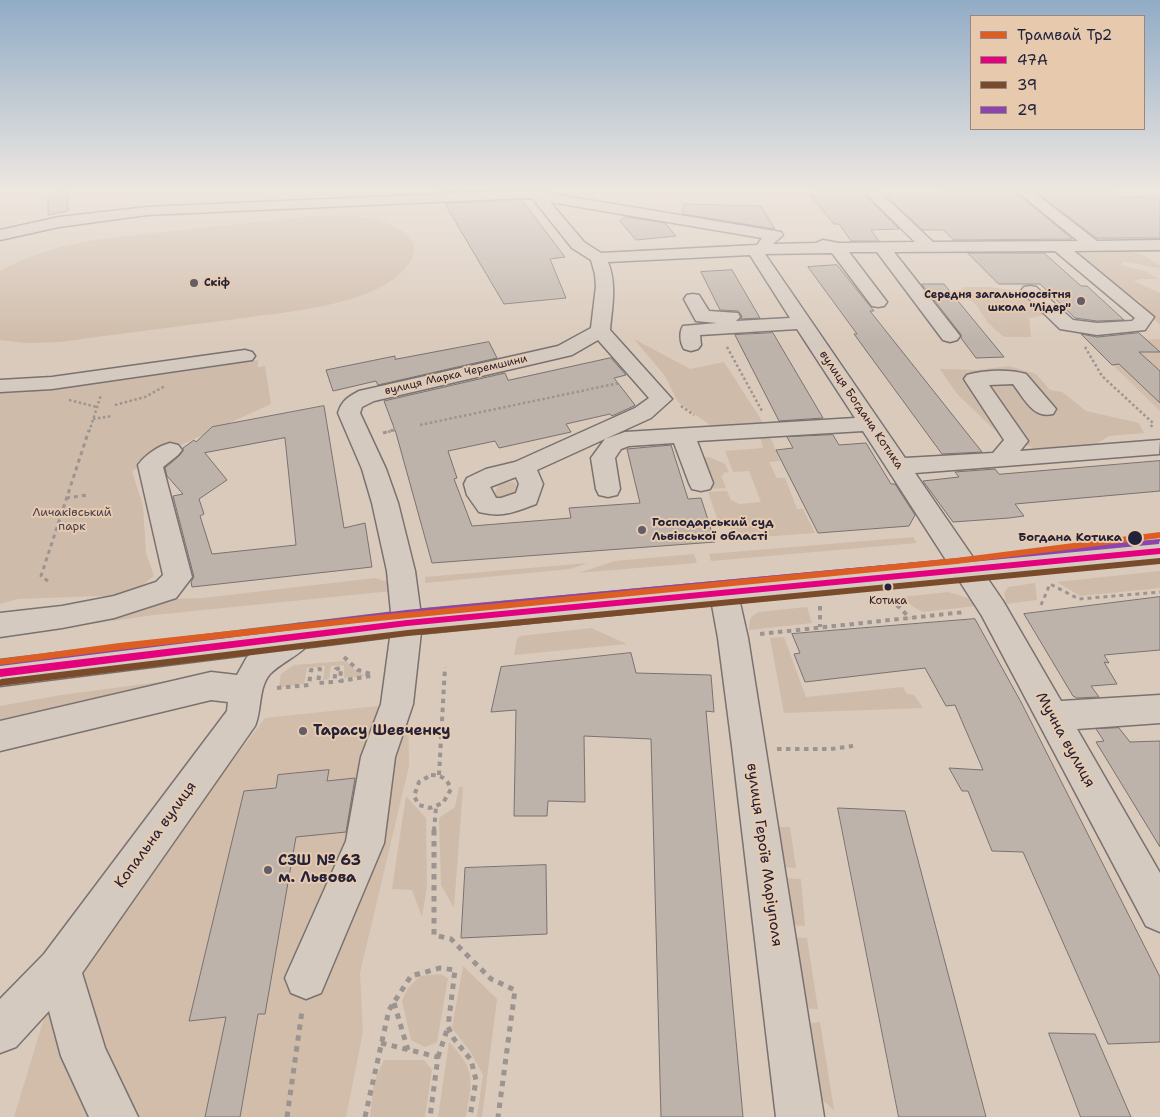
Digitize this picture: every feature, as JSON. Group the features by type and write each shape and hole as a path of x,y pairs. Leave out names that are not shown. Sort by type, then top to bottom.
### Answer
{"street":[{"path":"573,240 598,258 836,247 1160,245"},
{"path":"755,251 769,240"},
{"path":"801,240 836,247 878,302"},
{"path":"922,240 929,247"},
{"path":"1088,240 1094,245"},
{"path":"1030,290 1067,325 1093,328 1138,326 1145,317 1059,246"},
{"path":"882,248 950,336"},
{"name":"вулиця Богдана Котика","path":"755,251 966,570"},
{"path":"524,467 560,449 643,414 661,399 600,331 605,286 604,274 598,258"},
{"path":"693,298 703,317 773,315 798,317"},
{"path":"691,345 690,330 798,317"},
{"name":"вулиця Марка Черемшини","path":"306,978 366,843 378,757 397,704 406,623 406,605 401,571 385,503 374,469 349,413 352,404 367,396 565,351 600,331"},
{"path":"0,386 52,383 245,356"},
{"path":"1000,460 1016,441 974,380 1019,378 1045,409"},
{"path":"608,489 603,458 613,444 625,439 870,424"},
{"path":"683,436 701,483"},
{"path":"899,466 1159,447"},
{"path":"0,625 62,617 114,606 166,590 178,577 150,464 170,450"},
{"path":"0,673 406,623 1160,551"},
{"name":"Мучна вулиця","path":"966,570 993,609 1160,912"},
{"name":"вулиця Героїв Маріуполя","path":"724,594 733,638 749,746 800,1117"},
{"name":"Копальна вулиця","path":"0,1030 59,969 243,716 262,686 258,666 298,636"},
{"path":"0,736 211,686 262,686"},
{"path":"1052,716 1160,709"},
{"path":"59,969 84,1056 114,1117"}],"path":[{"path":"716,328 772,429"},
{"path":"1093,328 1084,337 1082,342 1102,376 1153,423 1150,429 1159,447"},
{"path":"48,581 41,576 108,376"},
{"path":"420,425 618,383"},
{"path":"93,419 112,416"},
{"path":"66,498 88,495"},
{"path":"1041,605 1050,584 1079,599 1160,592"},
{"path":"888,598 910,618"},
{"path":"820,605 820,628"},
{"path":"758,634 972,611"},
{"path":"262,686 276,689 309,686 311,670 320,669 318,683 334,682 336,669 342,668 340,681 374,675 358,670 344,656"},
{"path":"439,775 445,667"},
{"path":"749,746 786,749 831,749 853,746"},
{"path":"431,775 439,775 447,780 450,789 446,800 436,807 430,808 419,805 414,796 417,785 421,780 431,775"},
{"path":"436,807 434,819 434,935 451,939 491,979 515,990 498,1117"},
{"path":"365,1117 389,1010 412,976 440,968 456,970 448,1027 438,1057 430,1117"},
{"path":"287,1117 306,978"},
{"path":"394,1002 408,1050"},
{"path":"448,1027 454,1039 471,1060 476,1080 470,1117"},
{"path":"381,1043 438,1057"}],"shaded area":[{"path":"1160,339 1160,411 1089,342"},
{"name":"СЗШ № 63 м. Львова","path":"408,701 409,766 360,973 363,1032 346,1117 14,1117 48,1005 265,718 397,704"}],"green space":[{"name":"Скіф","path":"95,240 410,240 414,253 411,262 404,270 385,285 341,302 324,306 60,342 26,343 0,340 0,271 36,255"},
{"path":"1130,252 1141,254 1160,266 1160,268 1155,268 1123,262 1121,265 1144,271 1159,279 1140,279 1134,281 1160,293 1160,325 1146,312 1141,302 1124,292 1081,257 1080,253"},
{"path":"962,287 989,287 1027,292 1053,314 1029,318 1031,337 1004,337 988,323 977,306 965,296"},
{"path":"634,339 690,369 724,362 764,424 714,428 678,402 665,376"},
{"name":"Личаківський парк","path":"258,360 258,367 265,366 271,404 170,450 132,471 143,506 146,553 154,576 130,595 18,599 0,604 0,390 44,388"},
{"path":"1009,366 1036,374 1050,390 1062,392 1086,411 1139,423 1144,433 1109,436 1088,449 1036,449 1000,435 957,394 940,369 977,370"},
{"path":"770,436 780,461 769,462 777,478 785,478 797,509 803,509 815,533 734,539 729,523 719,524 708,492 727,491 731,500 739,504 761,502 749,471 733,472 725,451 763,448 760,437"},
{"path":"695,457 709,457 725,464 729,472 723,473 724,475 721,476 726,488 707,489"},
{"path":"514,482 520,488 520,494 503,500 495,495 497,488 501,484"},
{"path":"913,537 917,543 711,561 709,554"},
{"path":"694,554 697,563 578,573 615,561"},
{"path":"588,563 570,569 425,583 425,577"},
{"path":"1160,571 1160,588 1080,596 1057,582"},
{"path":"375,578 392,583 392,591 154,615 0,637 0,632 167,599 203,598"},
{"path":"1035,583 1037,600 1006,604 1004,593 1008,587"},
{"path":"948,592 968,598 976,606 923,612 902,597"},
{"path":"807,607 812,623 749,630 751,619 759,612"},
{"path":"591,628 627,644 514,655 517,639 520,636"},
{"path":"784,637 806,697 903,687 907,694 914,695 923,708 784,713 770,638"},
{"path":"346,661 356,671 366,676 344,678 344,665 331,666 329,679 323,680 325,666 307,668 304,684 279,687 281,674 294,665"},
{"path":"205,676 0,727 0,706 61,695"},
{"path":"459,787 463,787 454,908 441,885 439,818 455,807"},
{"path":"406,796 426,818 427,886 422,917 412,890 392,889"},
{"path":"774,827 790,827 796,868 780,867"},
{"path":"781,878 801,879 805,926 787,925"},
{"path":"789,937 807,938 818,1009 799,1008"},
{"path":"463,966 497,999 482,1117 477,1117 483,1075 470,1051 452,1028"},
{"path":"440,974 448,978 437,1042 425,1047 411,1040 402,1001 408,988 420,976"},
{"path":"820,1022 834,1110 822,1100 811,1098 807,1024"},
{"path":"449,1042 464,1061 470,1076 471,1084 466,1117 438,1117"},
{"path":"384,1060 424,1060 432,1070 425,1117 370,1117 374,1082"}],"building":[{"path":"466,240 552,240 565,257 550,259 566,298 504,304"},
{"path":"850,240 879,241 851,241"},
{"path":"968,253 1044,253 1081,286 1087,286 1124,320 1097,321 1075,318 1040,284 999,284"},
{"path":"837,265 874,311 870,311 982,452 942,454 854,334 857,334 808,267"},
{"path":"732,270 760,318 741,319 742,316 738,311 720,310 701,272"},
{"path":"922,284 944,284 1004,357 976,358"},
{"path":"773,333 823,418 779,421 735,335"},
{"path":"1139,333 1160,352 1139,352 1160,371 1160,403 1119,364 1112,365 1081,334 1097,337"},
{"path":"489,342 497,358 378,385 376,381 333,391 326,370 395,356 395,359"},
{"path":"611,358 626,375 614,378 634,406 612,416 610,414 566,424 571,432 499,448 495,441 448,451 457,478 454,479 472,526 571,518 569,508 640,503 627,449 671,445 688,499 701,498 715,542 432,563 396,433 384,401 505,373 508,380"},
{"path":"324,406 344,528 365,523 372,567 192,587 191,582 194,577 173,496 183,494 167,476 165,468 179,456 183,448 194,440 196,442 212,427","holes":["285,438 296,545 212,554 200,516 204,514 199,499 227,480 205,453"]},
{"path":"833,435 839,445 866,443 891,484 895,484 915,515 909,526 818,533 776,450 793,448 787,437"},
{"path":"1160,461 1160,491 1015,504 1024,516 1009,518 953,522 923,481 959,477 955,472 995,469 999,474"},
{"path":"1160,597 1160,650 1104,655 1109,663 1104,662 1117,684 1091,686 1099,697 1077,698 1073,696 1024,614"},
{"path":"975,619 1021,702 1160,977 1160,1042 1108,1044 1023,852 992,851 968,791 962,791 949,768 983,770 955,705 946,706 925,668 805,682 794,654 800,653 792,634"},
{"path":"631,653 636,673 711,675 714,712 706,711 743,1117 661,1117 651,739 584,736 585,802 548,801 547,816 514,816 516,710 491,712 501,667"},
{"path":"1119,728 1130,742 1160,741 1160,847 1096,742 1104,741 1096,729"},
{"path":"329,770 327,781 355,778 346,832 296,837 265,1014 258,1014 240,1117 205,1117 226,1017 189,1021 244,791 276,788 278,775"},
{"path":"838,808 905,811 986,1117 899,1117"},
{"path":"546,865 547,934 461,938 465,868"},
{"path":"1049,1033 1095,1034 1131,1117 1081,1117"}],"tram line":[{"name":"Тр2","path":"0,662 358,620 956,561 1160,535"}],"transit line":[{"name":"29","path":"0,663 406,613 1159,541"},
{"name":"47А","path":"0,673 407,623 1160,551"},
{"name":"39","path":"1,683 408,633 1160,561"}],"place":[{"name":"Скіф","path":"194,283"},
{"name":"Середня загальноосвітня школа \"Лідер\"","path":"1081,301"},
{"name":"Господарський суд Львівської області","path":"642,530"},
{"name":"Богдана Котика","path":"1135,538"},
{"name":"Котика","path":"888,587"},
{"name":"Тарасу Шевченку","path":"303,731"},
{"name":"СЗШ № 63 м. Львова","path":"268,870"}]}
